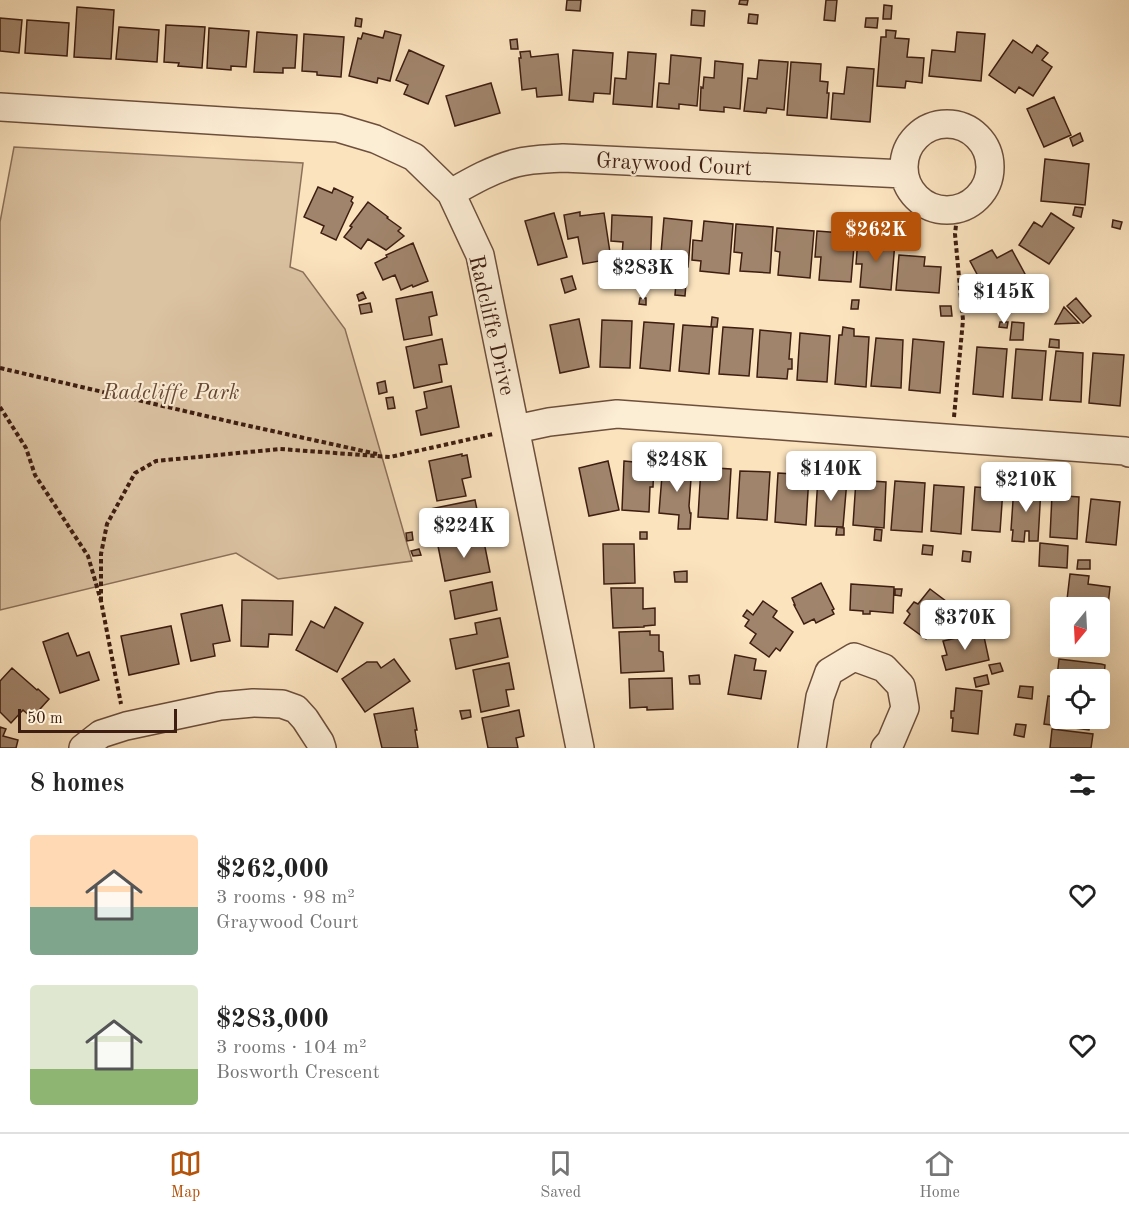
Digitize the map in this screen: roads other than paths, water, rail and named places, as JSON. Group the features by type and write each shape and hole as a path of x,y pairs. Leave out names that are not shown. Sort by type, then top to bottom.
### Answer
{"street":[{"name":"Radcliffe Drive","path":"0,106 338,128 375,139 414,157 452,193 480,255 580,748"},
{"path":"944,123 958,125 971,131 982,141 990,161 989,177 983,191 972,202 958,208 941,210 919,200 909,188 904,174 904,160 908,146 914,138 926,128 944,123"},
{"name":"Graywood Court","path":"452,193 478,178 517,162 539,159 563,158 904,174"},
{"path":"516,429 549,422 617,414 1129,453"},
{"path":"812,748 820,697 829,672 854,657 884,668 901,686 904,708 891,741 885,748"},
{"path":"83,748 101,734 126,726 220,706 253,703 282,704 296,709 305,719 322,748"}],"park label":[{"name":"Radcliffe Park","path":"171,391"}]}
